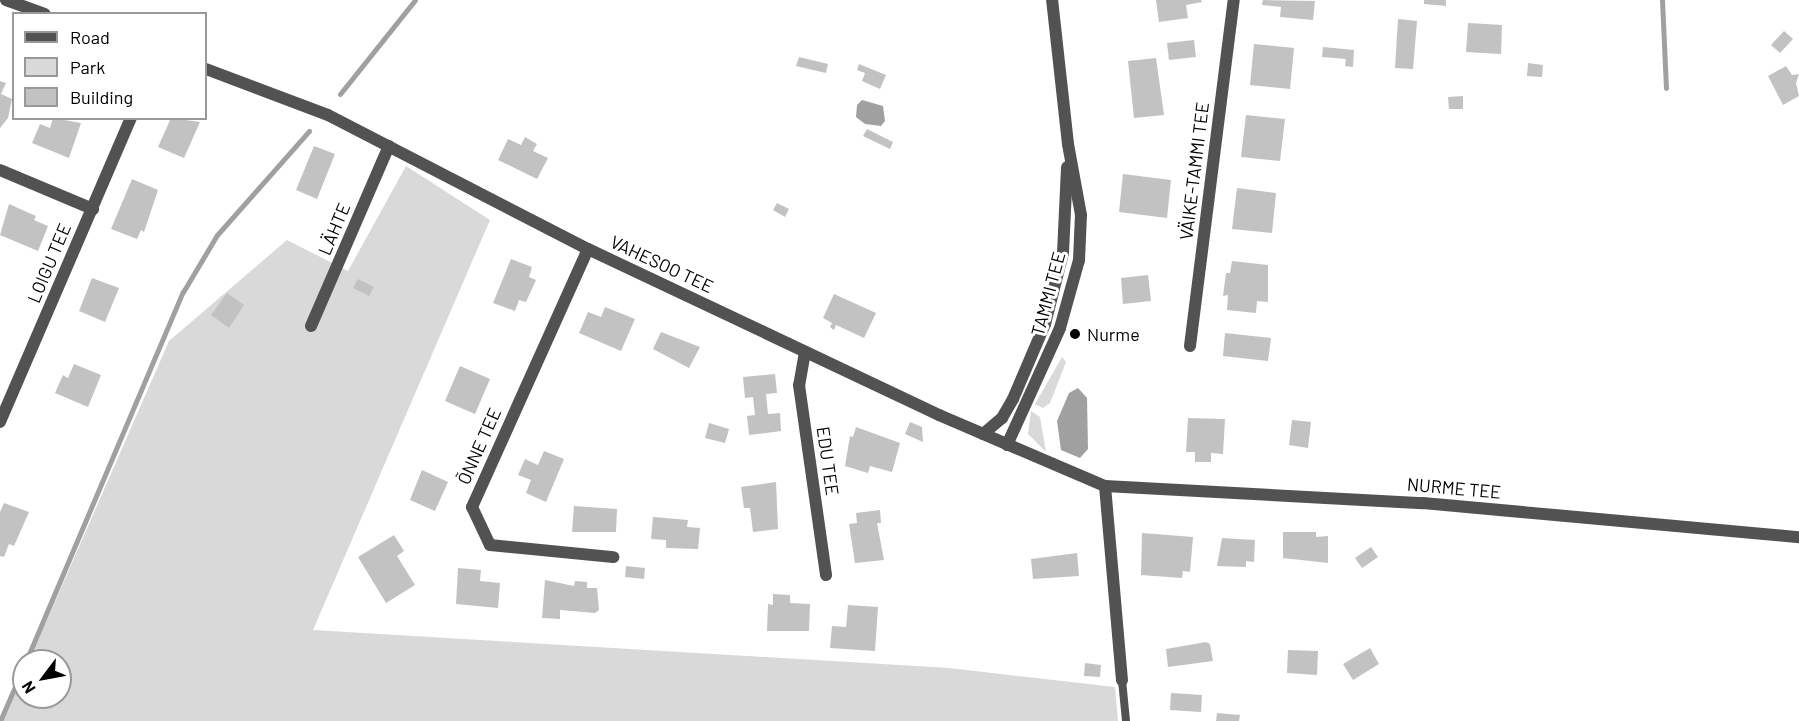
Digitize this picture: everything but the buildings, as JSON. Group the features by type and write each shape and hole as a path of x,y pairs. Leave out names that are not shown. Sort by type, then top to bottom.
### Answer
{"street":[{"path":"6,0 39,12"},
{"name":"TAMMI TEE","path":"1007,445 1060,328 1079,260 1080,215 1068,144 1052,0"},
{"name":"VÄIKE-TAMMI TEE","path":"1190,346 1234,0"},
{"name":"VAHESOO TEE","path":"207,69 328,115 588,249 983,434 1105,486"},
{"name":"LOIGU TEE","path":"1,415 131,120"},
{"name":"TAMMI TEE","path":"983,434 1002,418 1013,399 1056,287 1067,214 1068,144"},
{"name":"LÄHTE","path":"312,326 389,146"},
{"path":"0,170 93,209"},
{"name":"ÕNNE TEE","path":"588,249 472,507 490,545 613,557"},
{"name":"EDU TEE","path":"805,352 799,385 826,575"},
{"path":"1105,486 1122,680"},
{"name":"NURME TEE","path":"1105,486 1423,503 1799,537"}],"lane":[{"path":"1122,680 1126,721"}],"green space":[{"path":"406,166 490,220 313,630 949,668 1115,687 1118,721 3,721 12,700 12,709 72,709 72,649 34,649 169,341 287,240 348,271"},
{"path":"1062,357 1066,362 1050,403 1043,408 1035,404"},
{"path":"1031,411 1040,417 1046,452 1028,434"}],"shaded area":[{"path":"862,100 883,106 885,121 881,126 865,124 856,117 857,105"},
{"path":"1078,388 1087,398 1088,449 1080,458 1061,450 1057,421 1069,393"}],"waterway":[{"path":"340,94 415,0"},
{"path":"1662,0 1666,88"},
{"path":"31,649 183,292 217,235 309,131"},
{"path":"0,721 12,694"}],"place":[{"name":"Nurme","path":"1075,334"}]}
